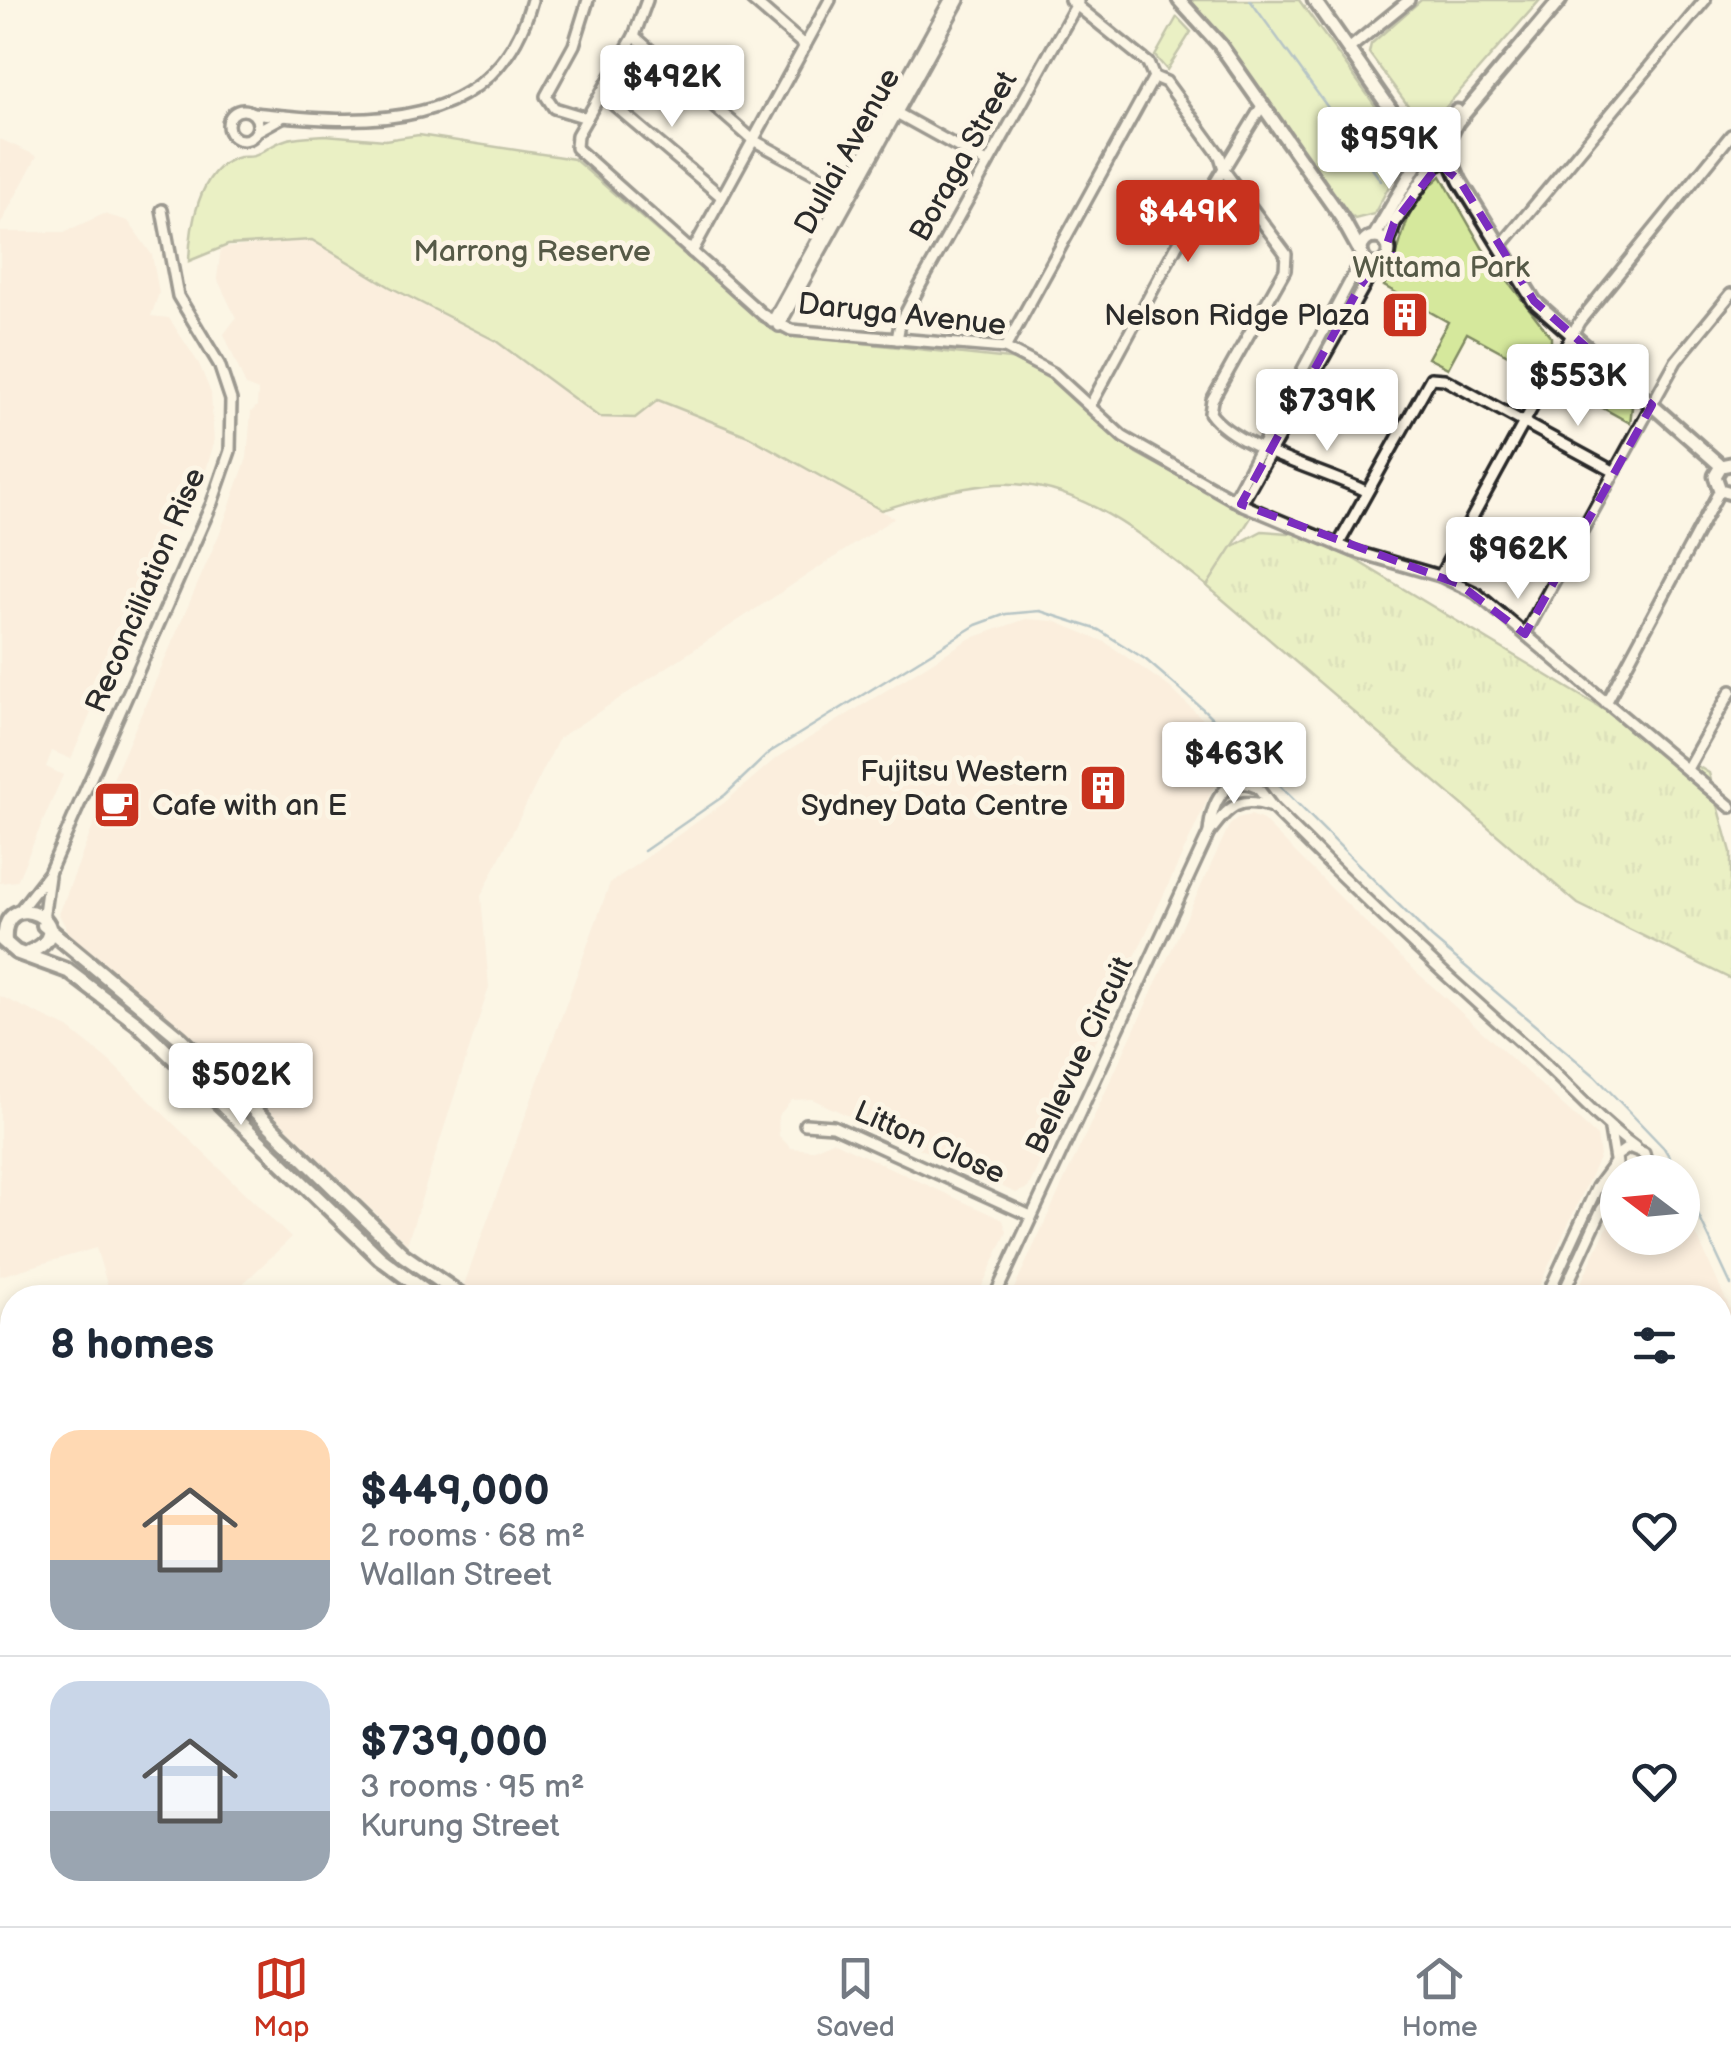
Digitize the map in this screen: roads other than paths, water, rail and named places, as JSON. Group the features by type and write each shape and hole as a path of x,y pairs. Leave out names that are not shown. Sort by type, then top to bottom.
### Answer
{"main road":[{"path":"0,907 34,912 180,1038 402,1255 445,1285"},
{"path":"19,911 5,921 3,940 16,952 28,953 68,971 137,1023 380,1258 416,1285"},
{"path":"28,953 43,942 44,923"}],"street":[{"path":"284,116 245,140 229,130 235,112 399,119 452,102 488,76 505,56 532,0"},
{"path":"588,0 574,45 546,96 554,108 588,118"},
{"name":"Daruga Avenue","path":"647,0 634,36 577,136 579,153 775,323 1005,348 1038,362 1123,438 1237,502 1338,545 1440,576 1476,593 1731,808"},
{"path":"752,0 805,46"},
{"path":"692,252 830,0"},
{"name":"Dullai Avenue","path":"893,111 950,0"},
{"name":"Dullai Avenue","path":"775,323 959,0"},
{"path":"1180,0 1220,46 1342,217 1362,256 1376,265"},
{"path":"1314,0 1420,154"},
{"path":"1350,48 1409,0"},
{"path":"1420,154 1437,151 1550,0"},
{"path":"1266,449 1362,256 1364,244 1378,240 1394,223 1457,122 1560,0"},
{"path":"1500,247 1705,0"},
{"path":"1076,2 1148,62 1154,77 1166,82 1220,156 1222,168 1284,248 1287,262 1212,400 1210,413 1266,449 1367,492"},
{"name":"Boraga Street","path":"897,339 900,324 1076,2"},
{"path":"634,36 753,140 848,192"},
{"path":"1005,348 1154,77"},
{"path":"600,94 722,196"},
{"path":"1090,406 1222,168 1262,106"},
{"path":"1392,109 1437,151 1460,181 1534,301 1570,338 1726,465 1716,476 1726,492 1606,703"},
{"path":"893,111 987,163"},
{"path":"253,113 257,131"},
{"path":"1440,576 1592,304 1731,134"},
{"path":"1420,154 1437,151"},
{"path":"1378,240 1420,154"},
{"name":"Reconciliation Rise","path":"19,911 50,873 216,494 230,450 233,424 227,382 178,296 162,210"},
{"path":"1237,502 1376,265 1386,259 1378,240 1342,217"},
{"path":"1526,634 1684,349 1731,294"},
{"path":"1338,545 1431,378 1444,378 1615,472"},
{"path":"1687,769 1731,691"},
{"name":"Bellevue Circuit","path":"1000,1285 1208,833 1215,801 1230,786 1251,784 1405,941 1575,1092 1610,1130 1635,1147"},
{"name":"Bellevue Circuit","path":"1208,833 1234,803 1248,800 1272,808"},
{"name":"Reconciliation Rise","path":"44,923 50,873"},
{"name":"Litton Close","path":"805,1124 832,1126 1031,1216"},
{"path":"1610,1130 1613,1155"},
{"path":"1620,1155 1624,1148 1635,1147 1644,1155"},
{"path":"1552,1285 1600,1184"},
{"path":"1567,1285 1600,1214"}],"waterway":[{"path":"1250,0 1381,181"},
{"path":"644,851 725,795 770,752 976,625 1006,614 1040,611 1099,630 1145,659 1204,710 1432,938 1595,1076 1668,1155"},
{"path":"1700,1219 1731,1285"}],"place":[{"name":"Nelson Ridge Plaza","path":"1405,315"},
{"name":"Fujitsu Western Sydney Data Centre","path":"1103,788"},
{"name":"Cafe with an E","path":"117,805"}],"park label":[{"name":"Marrong Reserve","path":"532,251"},
{"name":"Wittama Park","path":"1441,267"}]}
